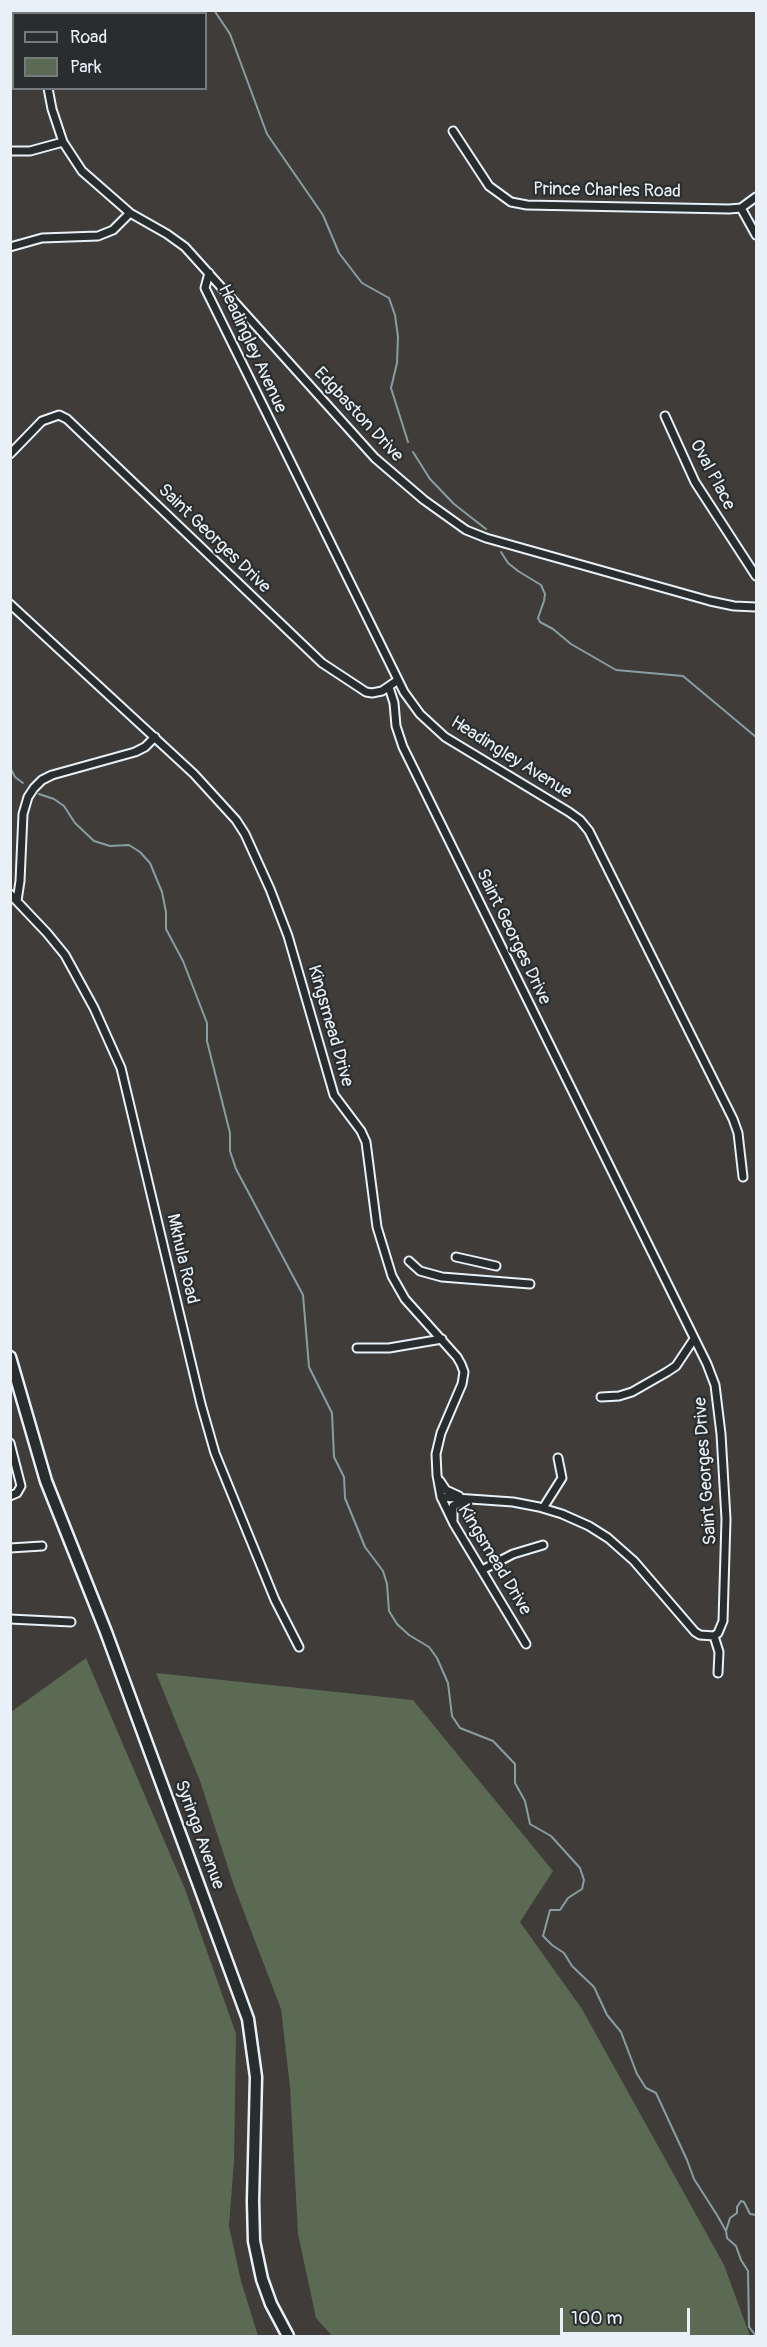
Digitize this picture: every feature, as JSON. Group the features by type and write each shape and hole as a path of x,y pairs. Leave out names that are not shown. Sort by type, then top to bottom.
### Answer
{"street":[{"name":"Edgbaston Drive","path":"48,90 63,142 82,171 130,213 177,240 375,458 424,500 466,530 486,538 710,601 734,606 756,607"},
{"name":"Prince Charles Road","path":"453,131 489,186 511,202 537,205 741,208"},
{"path":"10,151 30,151 63,142"},
{"path":"756,197 741,208 756,236"},
{"path":"10,247 42,238 98,236 113,230 130,213"},
{"name":"Headingley Avenue","path":"208,273 205,288 412,705 439,732 569,812 589,831 732,1119 738,1133 743,1177"},
{"name":"Saint Georges Drive","path":"10,454 42,420 59,415 67,419 322,663 366,692 379,693 389,687 403,747 715,1385 721,1434 726,1519 723,1622 714,1636 719,1652 718,1673"},
{"name":"Oval Place","path":"665,416 695,482 756,576"},
{"name":"Kingsmead Drive","path":"10,604 195,774 236,820 252,849 288,936 334,1095 361,1131 366,1142 377,1227 392,1276 405,1299 457,1357 464,1372 459,1395 441,1433 436,1454 441,1497 454,1524 526,1644"},
{"path":"389,687 398,680"},
{"path":"17,901 23,814 28,797 34,788 42,780 52,775 135,752 145,747 155,737"},
{"name":"Mkhula Road","path":"10,894 65,955 94,1008 121,1068 201,1404 215,1453 275,1600 298,1647"},
{"path":"456,1257 496,1266"},
{"path":"409,1261 420,1271 442,1277 530,1284"},
{"path":"357,1347 389,1348 442,1339"},
{"path":"601,1397 619,1396 632,1392 667,1372 676,1366 694,1339"},
{"name":"Syringa Avenue","path":"10,1357 46,1481 106,1632 248,2019 256,2077 254,2241 262,2279 271,2304 288,2337"},
{"path":"10,1496 17,1493 21,1486 11,1444"},
{"path":"543,1508 562,1478 558,1458"},
{"path":"437,1476 446,1490 467,1499"},
{"path":"441,1497 513,1502 543,1508 589,1526 608,1538 645,1573 695,1632 714,1636"},
{"path":"454,1524 453,1506 467,1499"},
{"path":"482,1570 513,1554 543,1545"},
{"path":"10,1548 42,1546"},
{"path":"10,1619 71,1622"}],"green space":[{"path":"86,1658 185,1889 236,2034 234,2161 229,2226 241,2281 258,2336 11,2336 11,1712"},
{"path":"156,1673 413,1700 553,1871 520,1922 582,2009 724,2265 750,2336 332,2336 316,2318 298,2234 290,2087 281,2009 234,1886 200,1781"}],"waterway":[{"path":"214,10 230,34 267,134 323,215 339,253 362,283 389,298 395,315 398,337 397,363 391,388 408,442"},
{"path":"413,452 430,479 454,504 486,529"},
{"path":"501,552 508,563 541,585 545,594 538,618 540,622 553,629 571,644 616,670 683,676 756,737"},
{"path":"10,767 15,777 23,783"},
{"path":"39,794 54,799 64,806 75,823 94,841 110,846 129,845 140,852 150,863 162,892 166,912 166,929 183,961 207,1023 207,1041 230,1133 230,1151 236,1169 303,1295 309,1367 332,1413 334,1457 344,1477 345,1498 365,1547 383,1571 387,1584 389,1611 397,1624 409,1635 429,1647 437,1658 448,1683 452,1716 460,1728 493,1741 515,1764 515,1783 525,1801 530,1824 551,1836 580,1868 584,1880 582,1889 568,1898 560,1910 550,1910 543,1936 564,1953 572,1966 594,1987 607,2015 621,2032 637,2074 646,2088 656,2093 694,2179 726,2231 727,2238 736,2246 748,2271 749,2327 756,2336"},
{"path":"726,2231 730,2218 737,2213 737,2207 741,2201 744,2202 750,2214 756,2215"}]}
